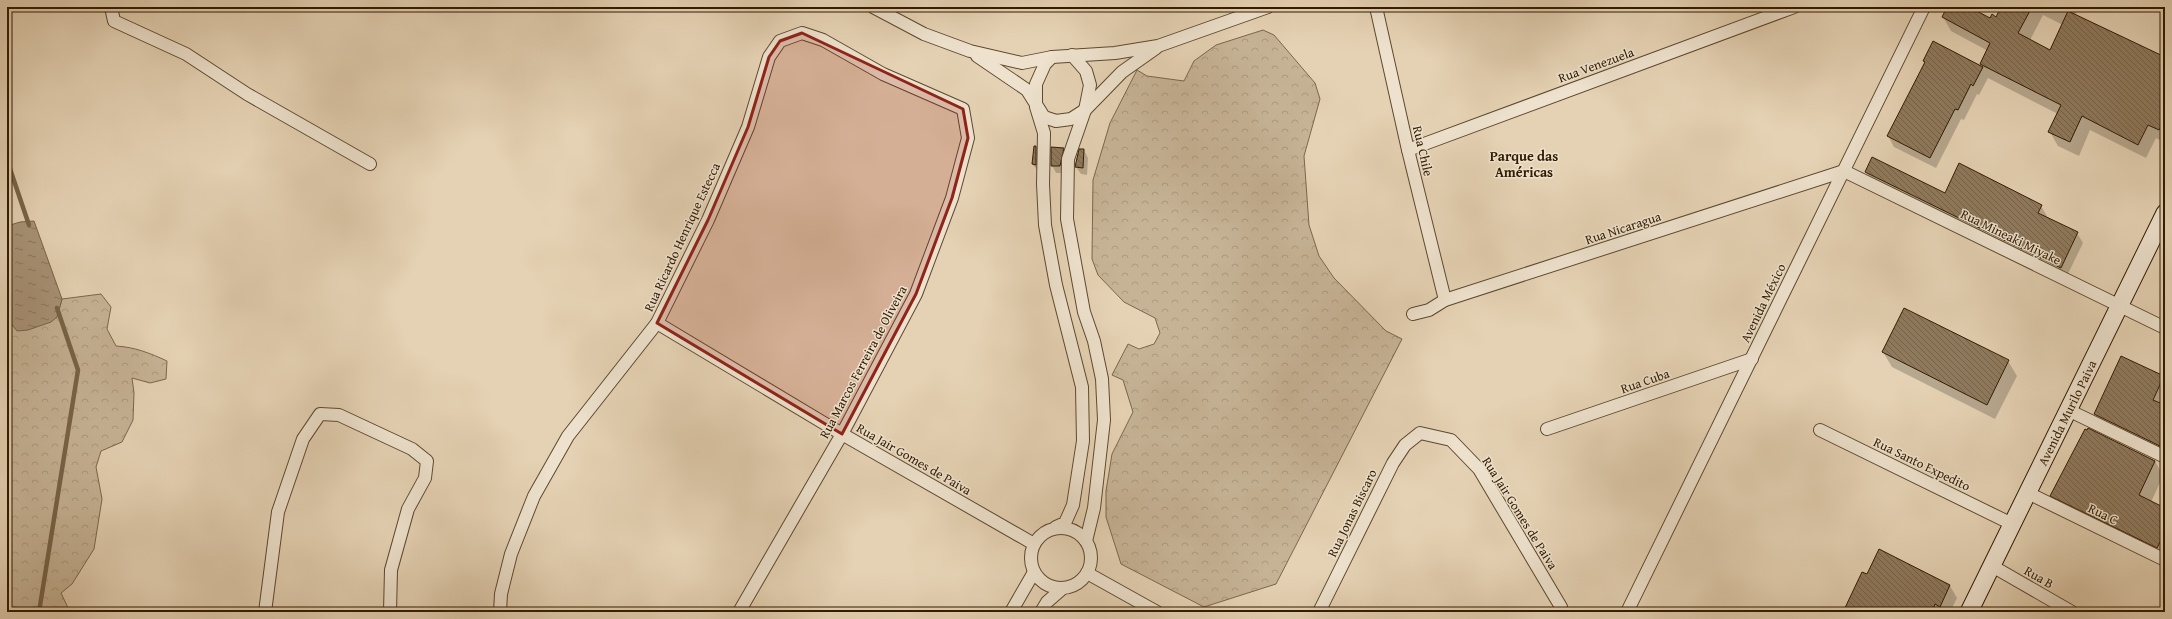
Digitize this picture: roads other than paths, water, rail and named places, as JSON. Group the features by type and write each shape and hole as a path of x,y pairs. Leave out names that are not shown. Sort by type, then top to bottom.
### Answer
{"street":[{"path":"111,7 114,21 186,54 247,94 370,164"},
{"path":"873,7 924,34 970,51 1022,63 1052,57 1115,53 1158,46 1268,7"},
{"name":"Rua Chile","path":"1376,7 1408,150 1445,300"},
{"name":"Rua Venezuela","path":"1408,150 1794,7"},
{"name":"Avenida México","path":"1627,612 1924,7"},
{"name":"Rua Ricardo Henrique Estecca","path":"500,612 501,594 511,554 534,496 568,436 657,323 708,220 748,127 769,57 780,41 802,33 822,40 883,74 963,109"},
{"path":"1052,57 1045,64 1036,84 1036,107 1044,116 1056,121 1071,119 1085,110 1122,72 1158,46"},
{"path":"970,51 1027,90 1036,107 1044,133 1043,184 1045,225 1056,285 1082,387 1083,441 1073,505 1066,523 1043,533 1034,544 1030,558 1034,572 1046,584 1063,588"},
{"path":"1041,612 1047,602 1063,588 1077,584 1087,574 1091,557 1086,541 1094,508 1104,420 1102,379 1094,341 1084,312 1066,219 1068,159 1085,110 1090,85 1086,71 1072,55"},
{"name":"Rua Marcos Ferreira de Oliveira","path":"739,612 842,434 916,294 952,198 968,138 963,109"},
{"name":"Rua Nicaragua","path":"1413,314 1429,310 1445,300 1844,171"},
{"name":"Rua Mineaki Miyake","path":"1844,171 2165,328"},
{"name":"Avenida Murilo Paiva","path":"1969,612 2165,213"},
{"name":"Rua Jair Gomes de Paiva","path":"657,323 842,434 1034,544"},
{"name":"Rua Cuba","path":"1547,429 1752,359"},
{"path":"2068,410 2165,457"},
{"path":"265,612 278,512 303,439 320,414 339,415 412,449 427,461 425,478 408,509 391,570 390,612"},
{"name":"Rua Santo Expedito","path":"1820,430 2012,524"},
{"name":"Rua Jair Gomes de Paiva","path":"1420,433 1451,440 1479,469 1561,607 1562,612"},
{"name":"Rua Jonas Biscaro","path":"1319,612 1393,463 1405,445 1420,433"},
{"name":"Rua C","path":"2028,493 2165,560"},
{"path":"1056,528 1073,530 1086,541"},
{"name":"Rua B","path":"1992,566 2072,612"},
{"path":"1011,612 1034,572"},
{"path":"1087,574 1157,612"}],"water":[{"path":"34,221 62,299 57,317 51,322 28,330 17,331 7,318 7,226 20,222"}],"waterway":[{"path":"7,160 29,225"},
{"path":"39,612 78,370 57,308"}],"district":[{"name":"Parque das Américas","path":"1524,164"}]}
